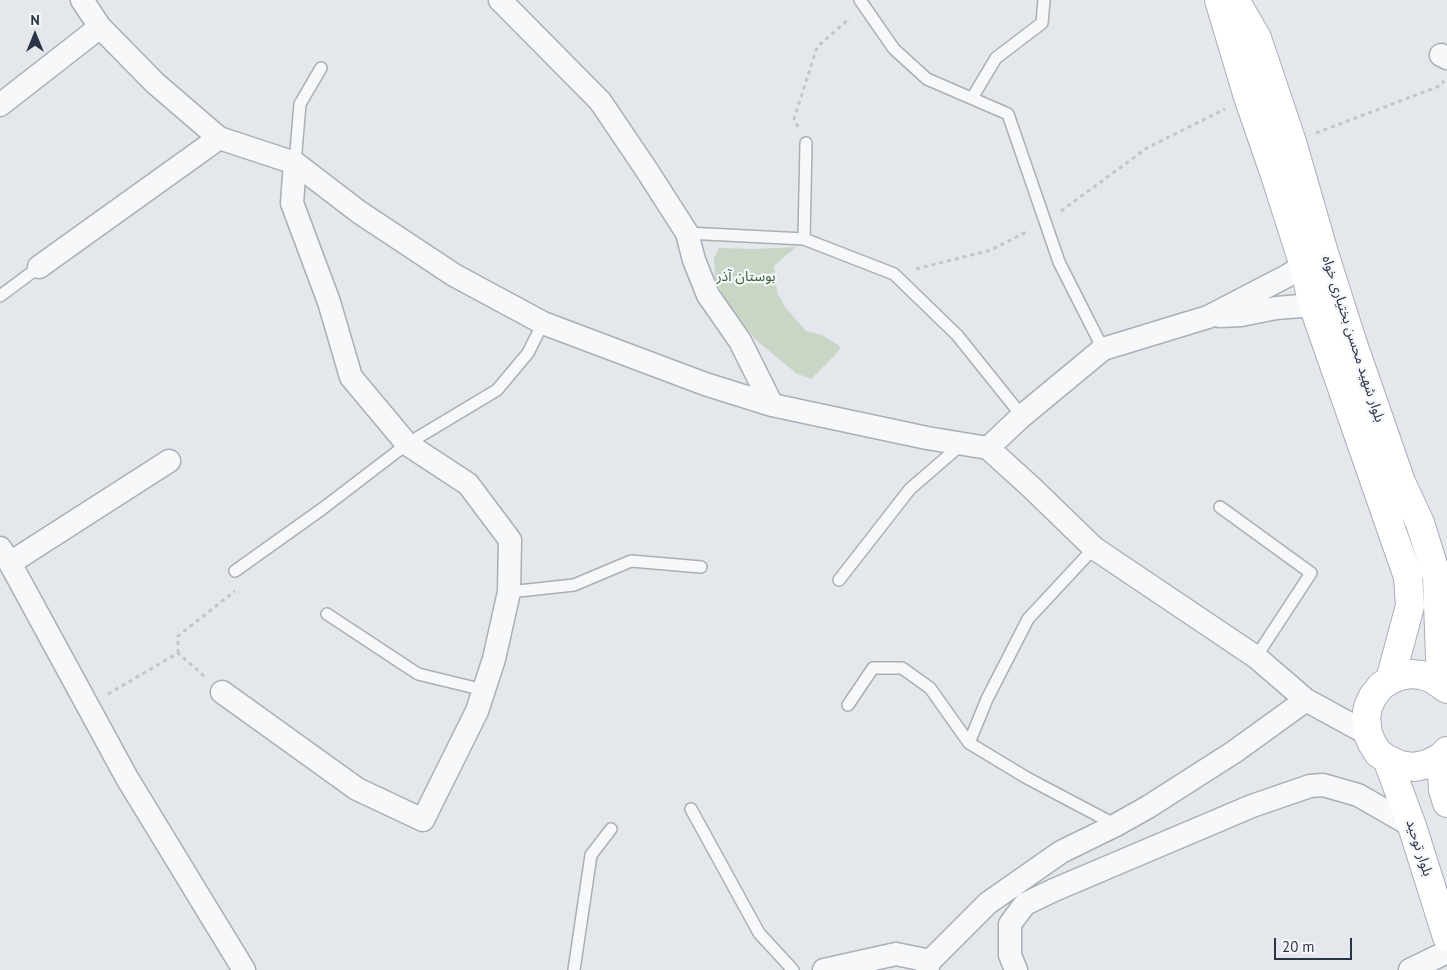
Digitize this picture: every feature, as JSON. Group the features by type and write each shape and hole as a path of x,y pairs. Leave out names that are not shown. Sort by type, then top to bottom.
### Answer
{"main road":[{"name":"بلوار شهید محسن بختیاری خواه","path":"1219,0 1248,97 1276,178 1314,259"},
{"name":"بلوار شهید محسن بختیاری خواه","path":"1235,0 1257,38 1292,142 1314,259 1408,577 1410,606 1390,680"},
{"name":"بلوار شهید محسن بختیاری خواه","path":"1325,300 1420,523 1437,577 1444,686"},
{"path":"1368,734 1366,718 1368,707 1373,696 1381,686 1390,680 1411,674 1431,678 1444,686"},
{"name":"بلوار توحید","path":"1368,734 1375,748 1387,760 1412,826 1447,937"},
{"path":"1387,760 1400,765 1414,767 1428,764 1444,754"},
{"path":"1444,754 1443,790 1447,803"}],"street":[{"path":"82,0 100,27 155,83 219,138 295,163 359,212 454,275 543,323 705,384 772,405 988,448 1094,548 1256,657 1306,700 1368,734"},
{"path":"500,0 600,100 687,233 694,260 708,295 740,341 772,405"},
{"path":"0,105 100,27"},
{"path":"39,267 219,138"},
{"path":"222,692 357,789 423,820 477,711 494,659 509,592 510,540 468,484 407,444 351,377 329,302 292,202 295,163"},
{"path":"988,448 1022,416 1103,349 1208,317 1314,259"},
{"path":"1208,317 1241,315 1325,300"},
{"path":"169,461 5,555 127,778 244,970"},
{"path":"824,970 896,954 929,966 988,903 1061,852 1116,825 1234,752 1306,700"},
{"path":"1016,970 1010,955 1010,924 1026,904 1054,890 1252,806 1310,786 1324,785 1358,795 1412,826"},
{"path":"1410,970 1447,952"}],"lane":[{"path":"972,98 996,58 1042,23 1044,0"},
{"path":"862,3 894,49 927,78 1008,114 1059,262 1103,349"},
{"path":"295,163 300,104 322,68"},
{"path":"804,239 806,143"},
{"path":"687,233 804,239 894,274 957,335 1022,416"},
{"path":"0,296 39,267"},
{"path":"235,571 322,509 407,444 497,390 528,353 543,323"},
{"path":"839,580 910,489 962,444"},
{"path":"1220,507 1311,573 1256,657"},
{"path":"969,743 987,699 1028,620 1094,548"},
{"path":"509,592 574,585 630,561 701,567"},
{"path":"327,614 418,674 484,690"},
{"path":"848,705 873,668 902,668 930,688 969,743 1027,778 1116,825"},
{"path":"691,809 759,933 793,970"},
{"path":"574,970 591,855 611,829"}],"path":[{"path":"806,143 794,119 817,47 862,3"},
{"path":"1292,142 1437,87 1447,79"},
{"path":"894,274 991,250 1045,222 1147,148 1248,97"},
{"path":"222,692 178,653 178,636 234,591 235,571"},
{"path":"88,706 178,653"}],"green space":[{"name":"بوستان آذر","path":"796,247 774,266 777,292 785,307 806,331 822,335 841,347 811,379 796,373 756,340 735,314 715,278 714,258 719,248"}]}
